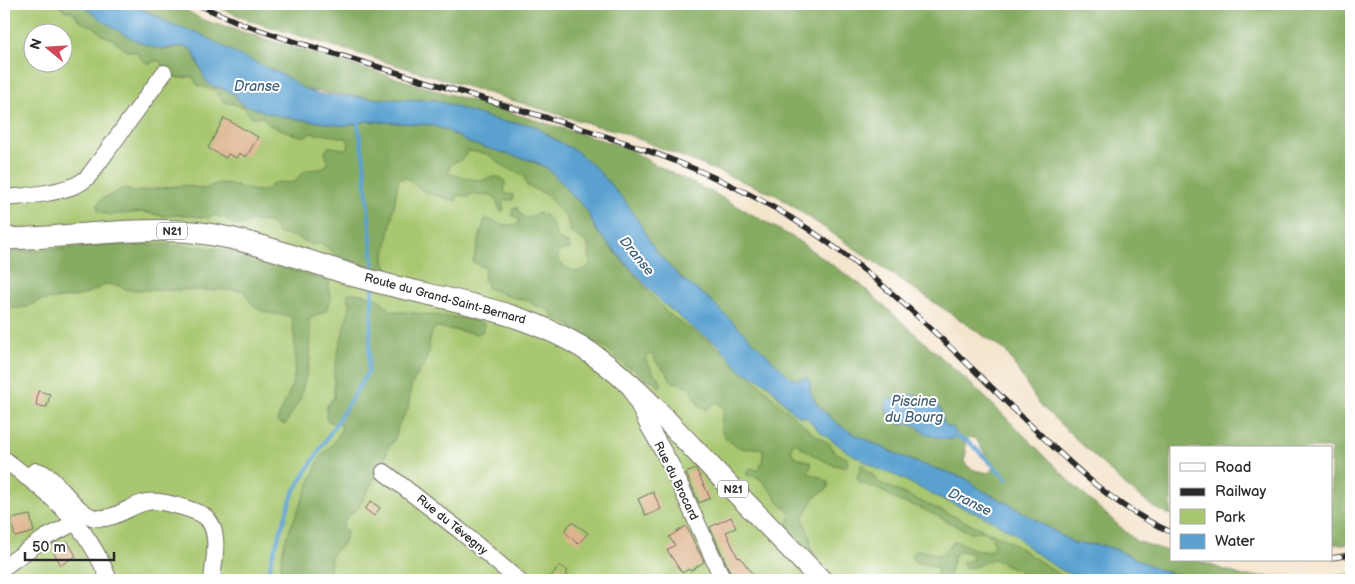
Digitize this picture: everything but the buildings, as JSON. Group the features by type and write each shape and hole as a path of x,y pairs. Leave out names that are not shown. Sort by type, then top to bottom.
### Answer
{"main road":[{"name":"Route du Grand-Saint-Bernard","path":"4,240 116,232 182,232 228,237 388,285 498,312 543,327 586,350 628,383 675,429 820,580"}],"street":[{"path":"4,198 22,197 73,186 82,181 91,173 164,73"},
{"name":"Rue du Brocard","path":"628,383 671,465 723,580"},
{"path":"4,459 59,505 76,522 93,545 109,580"},
{"path":"26,477 33,472 42,472 83,511 96,518 109,516 151,501 203,515 212,523 214,528 215,555 212,580"},
{"name":"Rue du Tévegny","path":"384,472 458,528 518,580"},
{"path":"4,567 45,538 76,522"}],"green space":[{"path":"4,4 102,4 279,98 519,138 606,210 787,406 998,509 1166,580 4,580"},
{"path":"57,4 81,4 165,50 185,46 189,48 193,51 198,64 212,86 231,92 245,105 284,117 345,126 367,121 431,125 446,130 469,143 519,156 547,168 570,194 582,204 596,230 667,313 724,352 810,431 830,444 834,452 847,458 848,465 837,466 822,460 796,443 793,443 791,448 793,455 810,462 811,466 808,473 828,482 828,488 815,497 803,518 810,537 811,549 815,554 813,557 783,526 790,520 789,511 779,503 761,480 747,475 747,471 750,468 757,470 761,465 762,449 743,448 727,439 721,427 724,408 716,402 707,409 699,406 691,389 683,384 673,382 652,354 646,356 645,359 659,378 662,385 659,387 654,381 644,379 634,369 626,366 607,348 591,341 575,331 570,325 553,317 550,311 536,306 527,300 514,298 487,288 487,283 483,280 486,268 473,262 485,218 506,225 519,223 519,219 512,215 513,208 517,207 522,216 527,218 540,213 546,216 553,225 559,239 569,243 570,249 559,251 558,257 561,264 576,271 590,265 587,243 570,231 567,219 547,195 527,186 524,176 505,167 488,154 469,151 461,160 454,162 449,168 449,173 478,180 492,177 503,179 505,183 504,191 506,194 513,195 513,200 504,200 502,205 504,207 503,211 500,210 495,197 492,196 482,196 473,193 469,197 460,195 456,201 423,191 407,178 399,178 384,261 389,273 340,258 322,244 311,244 293,236 279,234 269,222 251,221 242,226 234,225 224,218 213,215 208,218 183,215 163,216 143,212 109,215 98,211 98,203 101,199 124,188 134,192 183,185 205,189 220,183 266,191 272,184 294,182 304,172 324,167 328,162 325,153 328,147 347,149 349,146 348,139 311,133 299,136 269,125 263,117 251,117 244,107 224,102 214,90 197,85 193,77 174,77 160,61 154,61 150,64 141,58 137,52 127,51 112,39 102,35 93,26 79,20 72,11 66,11"},
{"path":"134,4 175,4 203,20 628,148 652,163 719,196 794,238 861,285 982,394 1080,491 1136,541 1170,552 1170,562 1201,562 1243,576 1318,577 1351,574 1351,580 1196,580 1162,571 1105,546 1074,543 980,489 965,478 909,460 839,425 814,401 810,392 810,384 803,377 798,380 791,378 669,266 655,250 625,201 596,168 537,127 527,124 503,122 435,100 380,99 312,91 265,72","holes":["908,395 942,413 945,424 948,427 954,428 922,431 912,424 896,421 888,413 885,405 892,399 900,402","970,437 976,439 989,460 993,462 994,466 989,473 971,469 964,461 966,453 965,442"]},
{"path":"210,4 1351,4 1351,544 1332,544 1332,446 1170,446 1170,515 1154,508 1125,485 1039,404 1006,351 776,195 619,131 597,126 254,22"},
{"path":"153,244 230,251 330,282 328,289 332,298 326,311 309,319 311,335 310,360 300,399 285,425 277,421 291,388 295,371 292,317 258,309 248,299 243,290 128,290 120,286 105,284 80,296 38,301 27,307 4,309 4,253 111,245"},
{"path":"348,293 370,295 393,311 470,319 484,324 483,331 478,334 436,327 429,344 430,350 411,386 408,409 398,426 396,437 358,508 345,519 343,527 347,531 345,539 342,545 331,555 330,573 325,580 281,580 281,561 285,541 320,458 335,441 341,430 341,424 329,422 326,418 327,406 334,397 334,373 351,302 347,300"},
{"path":"862,464 880,483 1009,541 1068,580 1038,580 994,559 977,566 964,567 962,562 972,560 974,556 967,552 959,551 954,556 948,580 938,580 937,567 915,562 911,556 914,551 919,550 940,555 955,541 977,550 986,551 991,550 994,545 993,539 984,531 969,532 921,508 898,501 882,491 859,482 857,477"}],"water":[{"name":"Dranse","path":"81,4 133,4 174,26 199,33 235,53 287,77 304,89 318,94 380,99 435,100 503,122 527,124 537,127 576,151 596,168 625,201 655,250 669,266 682,279 708,298 791,378 798,380 806,378 810,381 810,392 818,406 839,425 909,460 965,478 980,489 1074,543 1105,546 1162,571 1196,580 1084,580 1057,568 1028,547 1014,533 989,519 878,469 848,452 818,430 807,418 796,415 769,385 739,369 720,346 694,329 664,304 596,230 582,204 570,194 547,168 536,162 469,143 446,130 431,125 367,121 345,126 268,113 245,105 235,95 222,88 212,86 206,81 193,51 189,48 180,46 161,49 137,41 97,17"},
{"name":"Piscine du Bourg","path":"912,394 925,398 941,409 945,424 954,428 956,432 951,440 927,434 911,423 902,425 891,417 886,406 888,398 900,402"}],"waterway":[{"path":"357,119 364,160 374,273"},
{"path":"268,580 271,560 293,493 368,372 373,288"},
{"path":"955,436 969,442 1007,479"}],"railway":[{"path":"196,4 245,25 286,39 635,146 713,177 751,195 788,216 850,259 902,302 1093,482 1130,510 1170,532"},
{"path":"1332,558 1351,555"}]}
